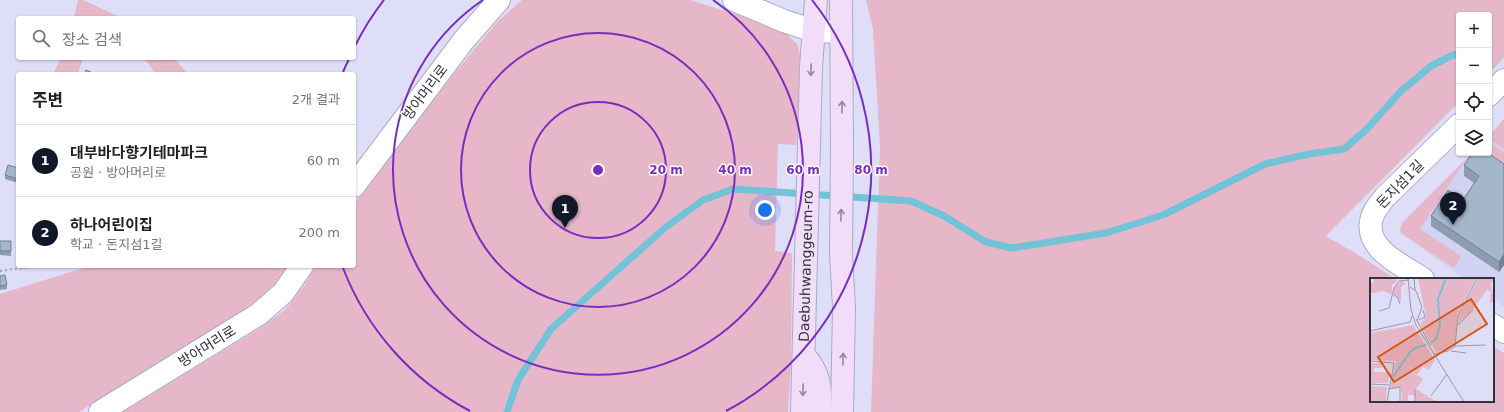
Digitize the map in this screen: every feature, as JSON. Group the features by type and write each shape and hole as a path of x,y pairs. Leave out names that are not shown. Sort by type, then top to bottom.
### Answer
{"main road":[{"name":"Daebuhwanggeum-ro","path":"802,412 811,67 816,0"},
{"path":"841,0 842,146 840,254 844,308 842,412"},
{"path":"804,354 812,365 819,380 821,391 820,412"}],"street":[{"name":"방아머리로","path":"356,183 464,40 499,0"},
{"path":"734,0 784,21 814,31 841,32"},
{"path":"1492,92 1504,80"},
{"name":"돈지섬1길","path":"1421,278 1383,253 1375,244 1371,234 1371,222 1374,211 1385,197 1456,128"},
{"name":"방아머리로","path":"100,412 258,314 283,293 301,268"},
{"path":"1494,326 1504,332"}],"path":[{"path":"0,271 21,268"}],"shaded area":[{"path":"78,0 83,0 118,16 74,16"},
{"path":"522,0 690,0 783,30 798,45 801,61 796,145 778,144 775,251 792,253 791,364 788,412 122,412 254,332 285,310 304,286 315,268 356,268 356,201 448,81 498,21"},
{"path":"866,0 1504,0 1504,58 1492,70 1492,12 1456,12 1456,105 1326,236 1394,278 1370,278 1370,402 1494,402 1494,347 1504,353 1504,412 871,412 880,148 873,29"},
{"path":"60,60 82,60 79,72 54,72"},
{"path":"146,60 176,60 186,72 154,72"},
{"path":"1504,119 1504,149 1492,141 1492,133"},
{"path":"1492,141 1504,149 1504,307 1494,300 1494,278 1464,278 1402,234 1400,230 1402,223 1469,156 1492,156"},
{"path":"1492,144 1504,152 1504,170 1483,156 1492,156"},
{"path":"1466,159 1420,229 1461,256 1454,268 1402,234 1400,230 1402,223"},
{"path":"84,268 288,268 273,286 240,313 79,412 0,412 0,294"}],"building":[{"path":"1470,156 1492,156 1504,164 1504,254 1499,262 1431,216 1448,190 1463,200 1479,176 1464,165"},
{"path":"8,165 16,167 16,178 5,175"},
{"path":"0,241 11,241 11,251 0,251"},
{"path":"5,275 7,285 0,286 0,276"}],"waterway":[{"path":"507,412 518,380 551,329 666,227 703,200 733,189 911,201 944,216 986,242 1012,248 1106,233 1163,215 1265,164 1309,154 1344,149 1366,130 1401,91 1431,66 1456,54"}],"place":[{"name":"하나어린이집","path":"1453,225"},
{"name":"대부바다향기테마파크","path":"565,228"}]}
